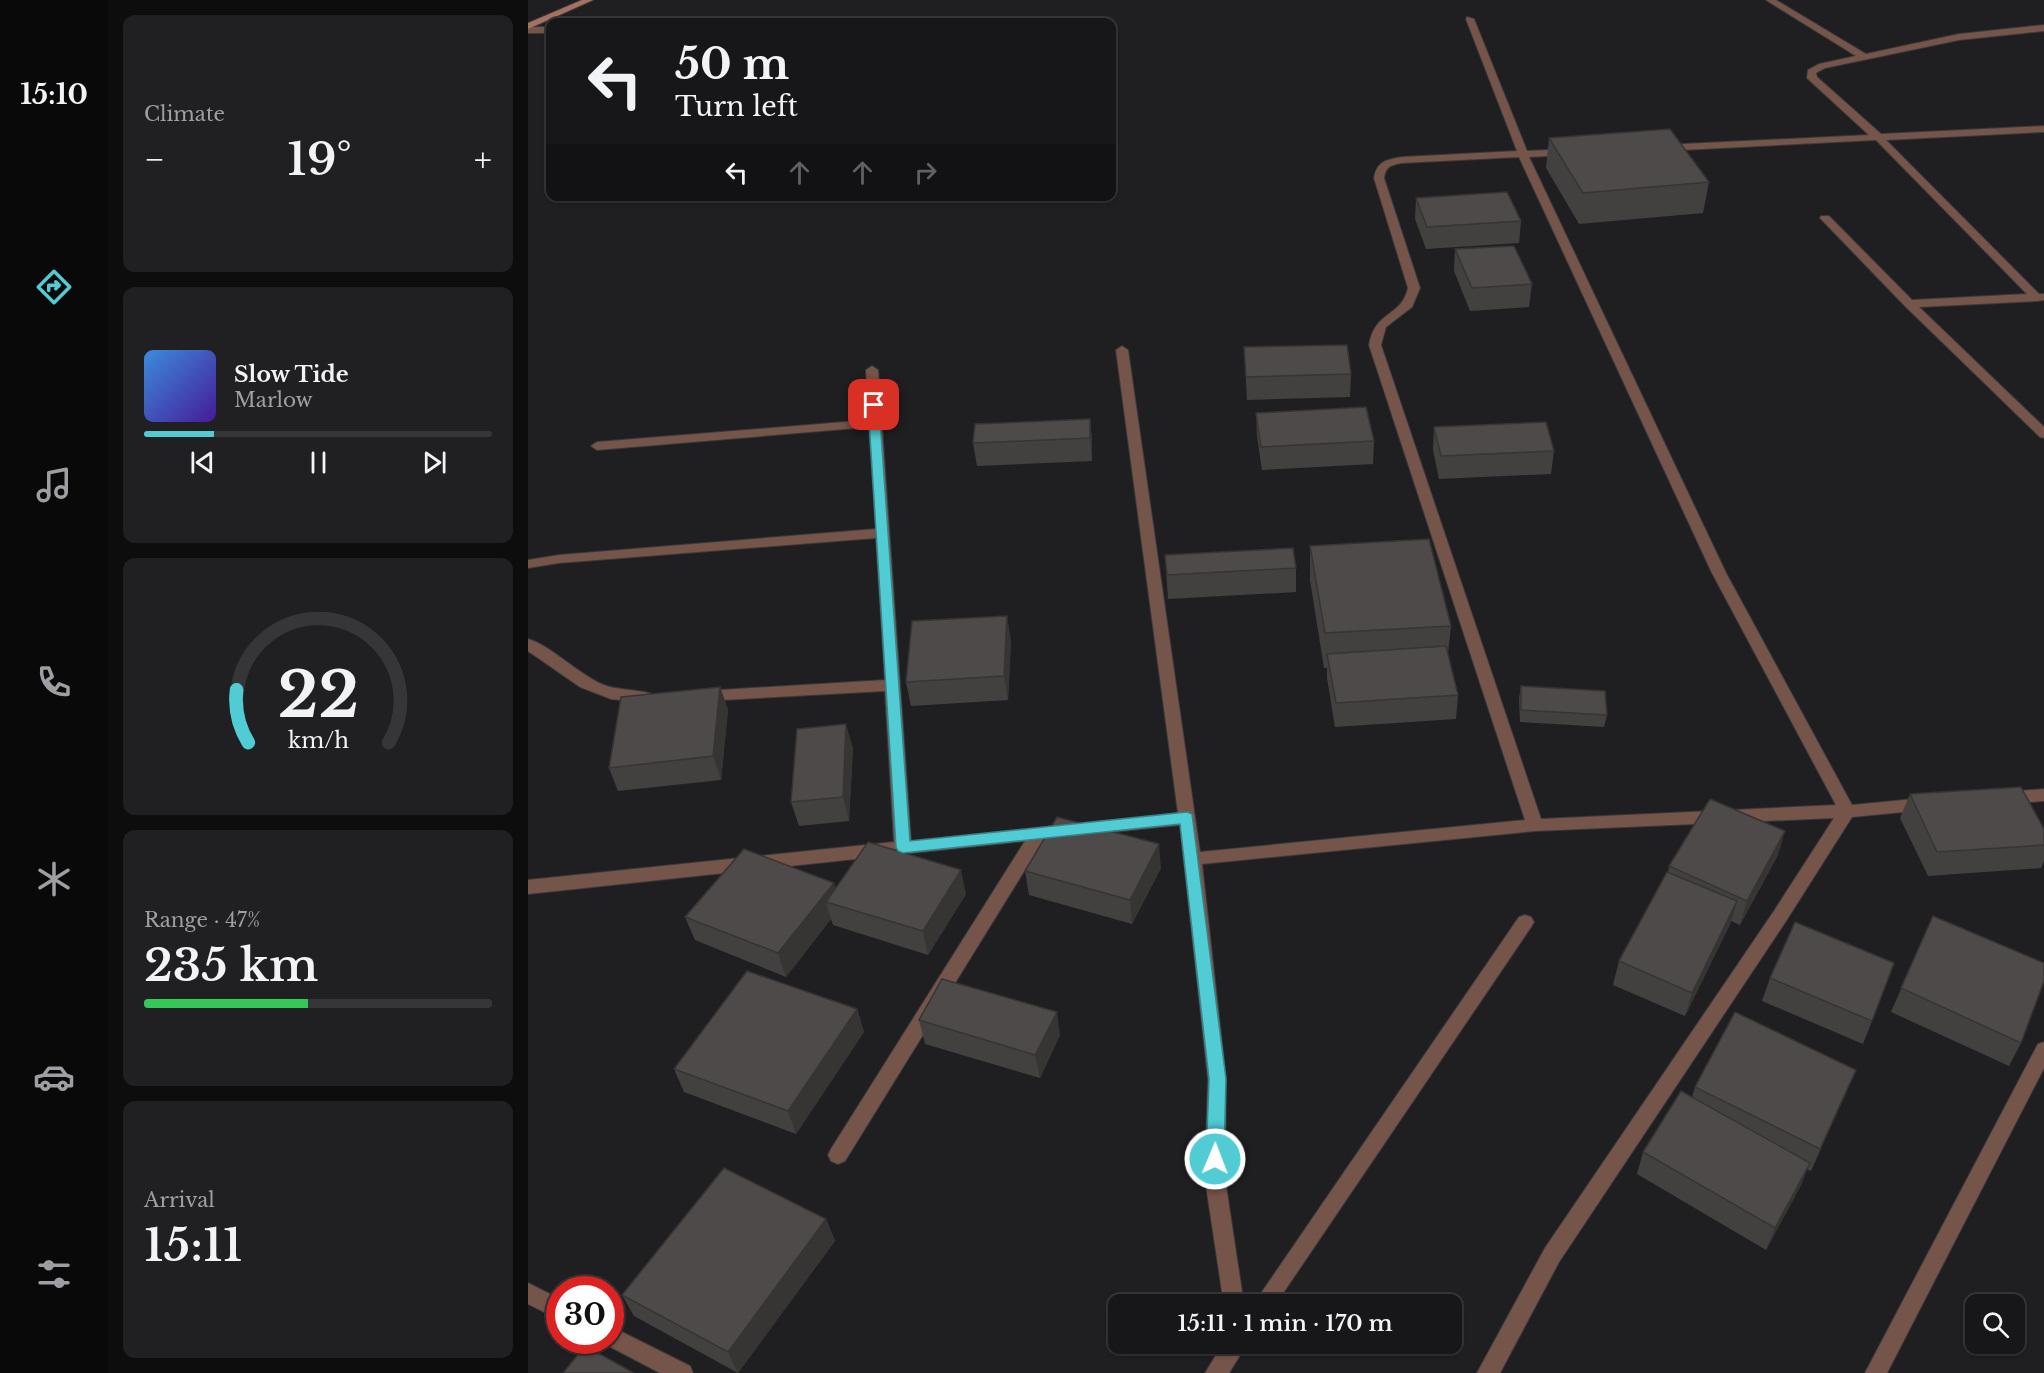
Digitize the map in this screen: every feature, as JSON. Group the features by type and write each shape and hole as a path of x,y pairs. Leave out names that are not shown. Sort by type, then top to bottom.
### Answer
{"main road":[{"path":"550,18 589,0"},
{"path":"528,28 546,20"}],"street":[{"path":"1770,0 1864,57"},
{"path":"1470,19 1523,154 1719,573 1847,811"},
{"path":"528,28 546,30"},
{"path":"2041,298 1879,138 1812,78 1811,72 1864,57 1974,34 2044,28"},
{"path":"1653,148 2044,129"},
{"path":"1535,825 1375,345 1378,329 1413,301 1414,288 1379,178 1382,168 1388,163 1402,160 1582,151"},
{"path":"1825,218 1909,304 2044,434"},
{"path":"1909,304 2041,298"},
{"path":"1122,350 1193,859 1217,1079 1215,1179 1232,1294"},
{"path":"872,370 903,847"},
{"path":"597,446 875,423"},
{"path":"528,564 559,559 882,533"},
{"path":"528,644 585,683 611,694 664,698"},
{"path":"687,697 892,686"},
{"path":"1986,800 2044,795"},
{"path":"1193,859 1535,825 1847,811 1940,803"},
{"path":"1488,1373 1552,1255 1780,916 1847,811"},
{"path":"528,887 1187,818"},
{"path":"838,1155 1039,833"},
{"path":"1271,1294 1525,922"},
{"path":"1876,1373 2044,1050"},
{"path":"528,1293 546,1303"},
{"path":"624,1343 682,1373"},
{"path":"1216,1373 1229,1354"}],"building":[{"path":"1670,129 1709,182 1583,193 1549,138"},
{"path":"1507,192 1521,221 1427,227 1416,198"},
{"path":"1514,246 1532,284 1472,288 1455,249"},
{"path":"1347,345 1351,374 1246,377 1244,347"},
{"path":"1366,407 1374,441 1261,447 1256,413"},
{"path":"1090,419 1090,438 973,443 975,424"},
{"path":"1546,422 1554,451 1441,456 1434,427"},
{"path":"1429,539 1451,626 1325,633 1310,546"},
{"path":"1293,548 1296,568 1167,575 1165,555"},
{"path":"1007,616 1004,676 906,682 912,621"},
{"path":"1446,646 1458,695 1336,703 1327,654"},
{"path":"1521,686 1605,691 1607,715 1521,710"},
{"path":"720,687 713,756 609,768 621,697"},
{"path":"846,724 843,797 791,802 797,729"},
{"path":"2021,787 2044,829 2044,845 1937,852 1910,794"},
{"path":"1710,799 1785,831 1747,901 1669,866"},
{"path":"1057,817 1159,844 1130,900 1025,871"},
{"path":"868,842 961,870 923,931 826,902"},
{"path":"744,849 834,883 778,953 685,917"},
{"path":"1667,872 1737,901 1692,993 1619,961"},
{"path":"1933,916 2044,963 2044,981 2021,1043 1901,988"},
{"path":"1795,922 1894,963 1872,1021 1770,978"},
{"path":"747,971 857,1009 788,1111 674,1069"},
{"path":"942,979 1057,1012 1035,1055 919,1020"},
{"path":"1735,1012 1856,1070 1820,1149 1695,1087"},
{"path":"1681,1091 1810,1163 1775,1228 1643,1152"},
{"path":"724,1168 826,1219 728,1352 624,1296 624,1293"},
{"path":"578,1354 600,1354 634,1373 563,1373"}],"route":[{"path":"874,405 903,847 1187,818 1217,1079 1215,1159"}]}
